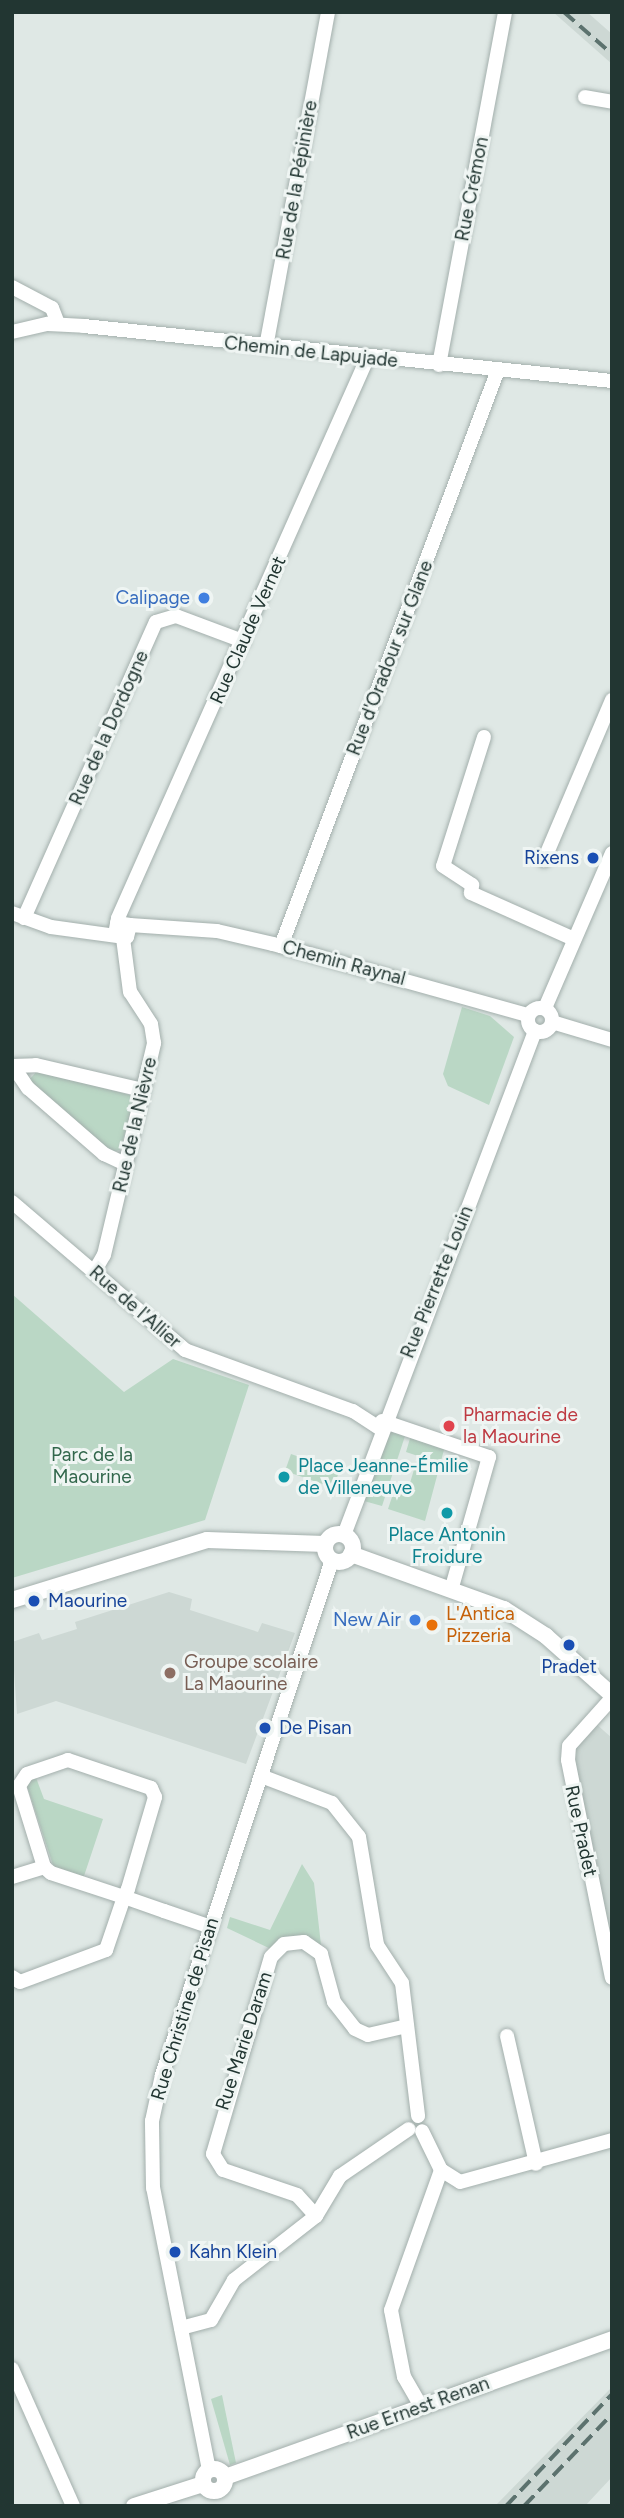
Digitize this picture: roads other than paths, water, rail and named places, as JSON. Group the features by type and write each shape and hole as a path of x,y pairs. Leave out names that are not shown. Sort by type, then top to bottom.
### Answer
{"street":[{"name":"Rue de la Pépinière","path":"266,347 328,12"},
{"name":"Rue Crémon","path":"439,365 505,12"},
{"path":"586,97 612,102"},
{"path":"12,287 52,307 58,324"},
{"name":"Chemin de Lapujade","path":"12,332 58,324 367,359 612,381"},
{"name":"Rue Claude Vernet","path":"123,929 128,901 367,359"},
{"name":"Rue d'Oradour sur Glane","path":"281,946 498,370"},
{"name":"Rue de la Dordogne","path":"18,916 156,622 176,616 243,641"},
{"path":"544,860 612,700"},
{"path":"484,737 443,866 472,885 471,893 574,939"},
{"path":"612,853 545,1008 528,1015 535,1031 552,1023 612,1040"},
{"name":"Chemin Raynal","path":"18,916 90,933 157,928 217,931 281,946 528,1015"},
{"name":"Rue de la Nièvre","path":"94,1272 104,1255 154,1033 130,992 123,929"},
{"path":"545,1008 552,1023"},
{"name":"Rue Pierrette Louin","path":"344,1535 382,1421 535,1031"},
{"path":"12,1066 36,1065 143,1090"},
{"path":"12,1066 28,1088 104,1154 125,1164"},
{"name":"Rue de l'Allier","path":"12,1202 186,1350 382,1421"},
{"path":"382,1421 489,1457 452,1587"},
{"path":"12,1600 207,1540 325,1544 344,1535 351,1554"},
{"path":"325,1544 332,1560 351,1554 452,1587 535,1629 612,1697"},
{"name":"Rue Christine de Pisan","path":"206,2477 181,2328 153,2188 152,2121 211,1927 332,1560"},
{"name":"Rue Pradet","path":"612,1697 569,1746 580,1828 612,1978"},
{"path":"12,1977 20,1982 100,1957 124,1898 155,1797 151,1788 68,1760 17,1784 44,1867"},
{"path":"261,1776 332,1803 351,1821 361,1844 377,1945 402,1983 418,2116 415,2130 442,2170 460,2182 536,2164 612,2140"},
{"path":"12,1877 44,1867 124,1898 211,1927"},
{"name":"Rue Marie Daram","path":"316,2216 297,2195 223,2171 213,2154 271,1957 285,1944 304,1942 321,1954 334,2002 355,2029 368,2035 407,2026"},
{"path":"508,2036 536,2164"},
{"path":"181,2328 211,2320 234,2280 316,2216 340,2176 415,2130"},
{"path":"422,2408 404,2377 391,2310 442,2170"},
{"name":"Rue Ernest Renan","path":"206,2477 218,2490 225,2477 612,2339"},
{"path":"12,2369 73,2506"},
{"path":"134,2506 206,2477"}],"railway":[{"path":"564,12 612,54"},
{"path":"506,2506 612,2394"},
{"path":"524,2506 612,2414"}],"place":[{"name":"Calipage","path":"204,598"},
{"name":"Rixens","path":"593,858"},
{"name":"Pharmacie de la Maourine","path":"449,1426"},
{"name":"Place Jeanne-Émilie de Villeneuve","path":"284,1477"},
{"name":"Place Antonin Froidure","path":"447,1513"},
{"name":"Maourine","path":"34,1601"},
{"name":"New Air","path":"415,1620"},
{"name":"L'Antica Pizzeria","path":"432,1625"},
{"name":"Pradet","path":"569,1645"},
{"name":"Groupe scolaire La Maourine","path":"170,1673"},
{"name":"De Pisan","path":"265,1728"},
{"name":"Kahn Klein","path":"175,2252"}],"park label":[{"name":"Parc de la Maourine","path":"92,1466"}]}
